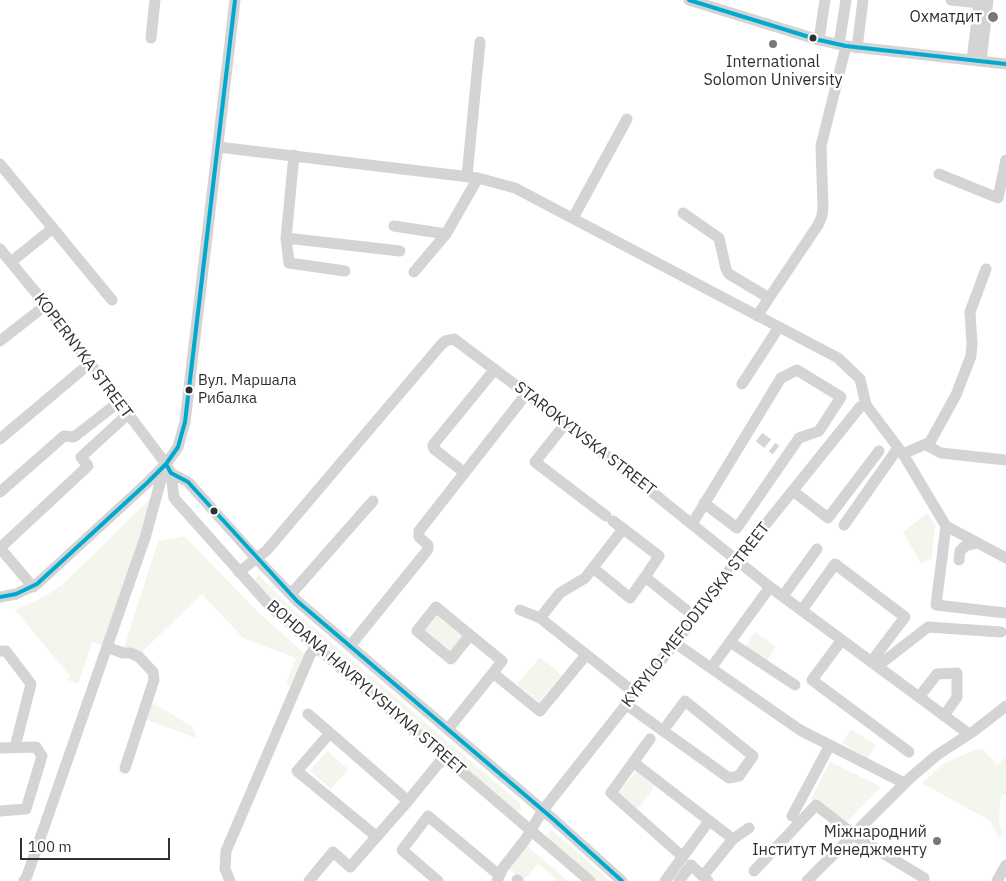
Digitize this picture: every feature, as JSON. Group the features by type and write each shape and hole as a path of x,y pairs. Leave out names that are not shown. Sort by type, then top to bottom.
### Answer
{"street":[{"path":"150,38 155,0"},
{"path":"24,881 168,468 178,447 185,422 235,0"},
{"path":"688,0 819,40 847,46 1006,64"},
{"path":"819,40 825,0"},
{"path":"846,0 847,46"},
{"path":"757,316 818,225 822,216 821,146 847,46 863,0"},
{"path":"951,0 979,3 976,61"},
{"path":"976,61 988,0"},
{"path":"414,272 446,234 473,177 480,42"},
{"path":"573,218 627,119"},
{"path":"218,147 473,177 515,188 573,218 838,358 860,379 866,405 901,451 946,526 1006,558"},
{"path":"294,155 286,238 289,263 346,271"},
{"path":"939,174 998,198 1006,160"},
{"path":"0,164 112,300"},
{"path":"683,214 718,238 727,272 769,298"},
{"path":"394,226 446,234"},
{"path":"11,262 53,228"},
{"path":"286,238 400,252"},
{"name":"KOPERNYKA STREET","path":"0,248 46,305 168,468"},
{"path":"844,525 901,451 926,445 933,437 956,395 971,356 970,312 986,269"},
{"path":"0,341 46,305"},
{"path":"742,384 779,327"},
{"name":"STAROKYIVSKA STREET","path":"239,572 267,550 445,341 454,339 566,423 770,587 969,734"},
{"path":"0,439 89,364"},
{"path":"464,473 434,449 433,445 495,369"},
{"path":"692,524 704,504 754,433 781,378 796,370 841,397 819,431 799,438 781,453 737,528 704,504"},
{"path":"350,646 426,552 428,545 418,537 419,531 527,393"},
{"path":"0,492 64,436 74,437 119,402"},
{"name":"KYRYLO-MEFODIIVSKA STREET","path":"498,878 525,840 543,810 627,705 737,560 860,407 866,405"},
{"path":"33,587 0,548 88,466 81,457 128,414"},
{"path":"566,423 536,462 659,556 630,598 593,568"},
{"path":"926,445 942,453 1006,460"},
{"path":"793,491 828,518 879,451"},
{"path":"0,597 16,594 33,587 140,490 168,468"},
{"name":"BOHDANA HAVRYLYSHYNA STREET","path":"168,468 188,482 290,594 543,810 622,881"},
{"name":"BOHDANA HAVRYLYSHYNA STREET","path":"168,468 174,498 270,606 590,881"},
{"path":"290,594 373,501"},
{"path":"946,526 936,605 1006,612"},
{"path":"540,618 560,593 585,578 623,529"},
{"path":"959,560 960,551 964,546 977,543"},
{"path":"783,596 817,549"},
{"path":"802,610 835,564 905,617 875,665"},
{"path":"645,577 695,616"},
{"path":"710,668 770,587"},
{"path":"448,729 502,661 436,607 418,631 452,658 470,635"},
{"path":"520,610 540,618 635,693"},
{"path":"875,665 883,662 928,627 1001,632"},
{"path":"841,640 812,680 909,752"},
{"path":"730,642 795,685"},
{"path":"675,643 800,730 904,783"},
{"path":"107,647 139,657 153,672 154,680 125,768"},
{"path":"230,881 225,869 226,851 310,654 316,647"},
{"path":"0,651 6,651 31,684 15,747"},
{"path":"493,673 540,711 586,655"},
{"path":"919,697 937,674 957,673 957,697 944,716"},
{"path":"627,705 728,778 740,776 753,756 684,701 668,724"},
{"path":"807,881 904,783 937,755 1006,706"},
{"path":"308,714 408,801"},
{"path":"330,732 297,771 377,838"},
{"path":"650,739 610,793 682,858"},
{"path":"792,816 830,745"},
{"path":"0,748 36,747 42,756 26,809 0,811"},
{"path":"309,881 333,852 350,867 377,838 438,764 446,758"},
{"path":"633,762 733,839"},
{"path":"754,871 816,804 852,834 924,878"},
{"path":"438,881 402,850 428,816 498,878"},
{"path":"665,881 709,821"},
{"path":"679,881 691,865 706,878 733,839 750,828"},
{"path":"996,881 1006,866"}],"shaded area":[{"path":"152,497 154,502 105,646 92,642 78,684 68,680 70,676 15,610 42,598 62,585"},
{"path":"927,513 935,525 932,558 921,563 903,532"},
{"path":"184,536 259,613 305,654 291,686 286,684 296,658 243,638 202,594 141,653 124,648 158,541"},
{"path":"259,575 294,611 520,803 521,810 517,812 290,621 257,587 255,579"},
{"path":"437,614 465,636 451,653 424,631"},
{"path":"755,632 776,647 766,661 746,646"},
{"path":"540,657 562,675 539,702 517,684"},
{"path":"154,703 192,727 196,738 147,720 151,706"},
{"path":"851,729 876,745 867,759 842,743"},
{"path":"978,749 983,750 998,765 1006,756 1006,795 1002,794 1000,804 999,820 1002,832 1000,840 990,821 922,783 941,766"},
{"path":"327,751 348,769 331,789 310,771"},
{"path":"830,762 881,787 844,825 811,799"},
{"path":"636,771 655,787 637,809 618,793"},
{"path":"550,831 554,832 610,881 595,881 546,836"},
{"path":"527,846 568,881 557,881 538,864 523,881 508,868"}],"tunnel":[{"path":"759,437 776,450"}],"transit line":[{"path":"0,597 16,594 37,584 147,483 166,464 178,447 185,422 235,0"},
{"path":"689,0 819,40 846,46 1006,64"},
{"path":"166,464 171,473 188,482 297,601 552,818 622,881"}],"place":[{"name":"Охматдит","path":"993,17"},
{"name":"International Solomon University","path":"773,44"},
{"name":"Вул. Маршала Рибалка","path":"189,390"},
{"name":"Міжнародний Інститут Менеджменту","path":"937,841"}]}
